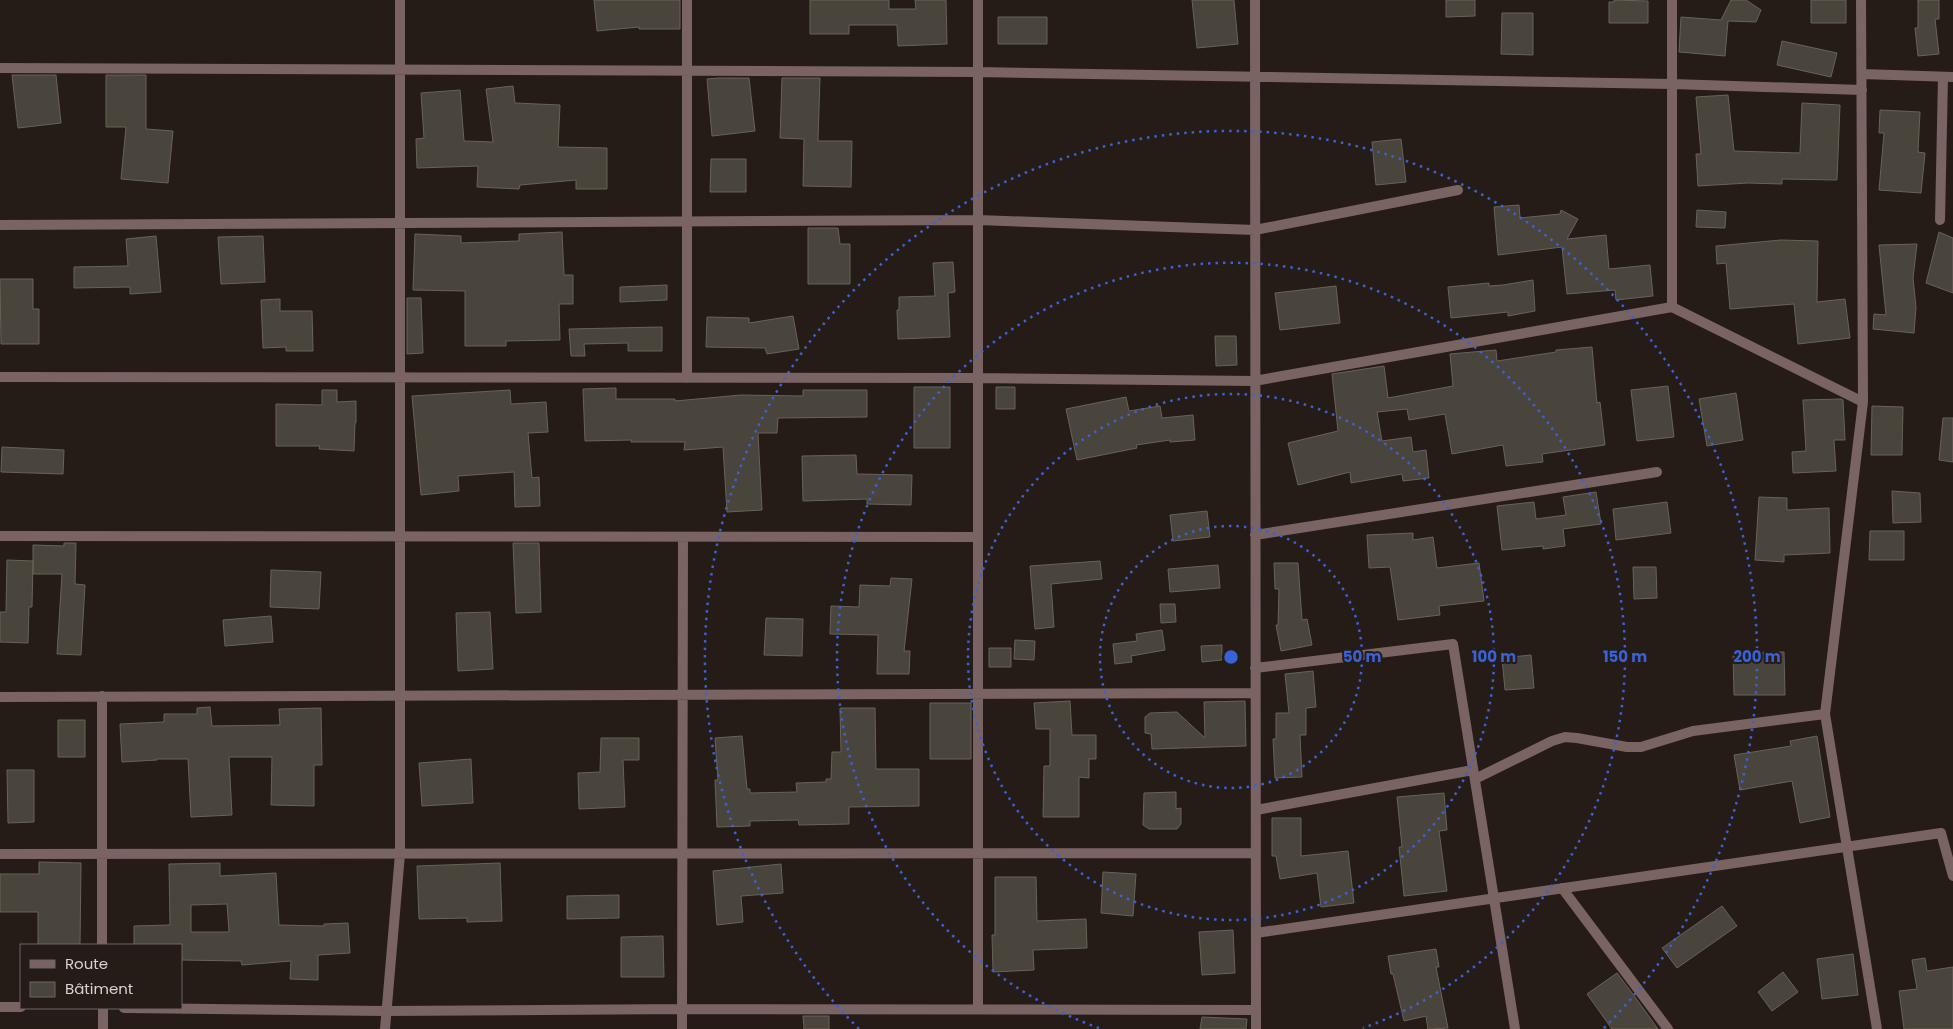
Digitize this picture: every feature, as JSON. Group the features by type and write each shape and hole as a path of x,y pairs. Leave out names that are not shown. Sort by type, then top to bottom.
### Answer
{"street":[{"path":"385,1029 385,1011 400,854 400,0"},
{"path":"686,0 687,378"},
{"path":"978,0 978,1010"},
{"path":"1255,0 1256,1029"},
{"path":"1672,0 1672,307"},
{"path":"1861,0 1862,402 1825,714 1878,1029"},
{"path":"0,68 978,72 1672,84 1862,90"},
{"path":"1862,74 1948,77 1940,220"},
{"path":"0,225 978,220 1255,230 1458,190"},
{"path":"0,377 978,378 1254,381 1672,307 1862,402"},
{"path":"1255,535 1657,472"},
{"path":"0,536 978,537"},
{"path":"682,1029 683,537"},
{"path":"1255,668 1453,644 1515,1029"},
{"path":"0,696 1255,694"},
{"path":"102,696 102,944"},
{"path":"1256,810 1474,774 1565,737 1627,747 1641,747 1693,731 1825,714"},
{"path":"1256,934 1941,833 1953,876"},
{"path":"0,854 1256,853"},
{"path":"1562,888 1668,1029"},
{"path":"0,1007 20,1007"},
{"path":"102,1009 102,1029"},
{"path":"182,1009 385,1011 682,1009 1256,1010"}],"building":[{"path":"594,0 680,0 680,29 639,29 639,27 597,31"},
{"path":"810,0 889,0 889,9 916,9 915,0 946,0 947,44 898,46 897,25 849,25 849,34 810,34"},
{"path":"1192,0 1234,0 1238,44 1197,48"},
{"path":"1446,0 1475,0 1475,16 1446,17"},
{"path":"1614,0 1648,1 1648,23 1609,23 1609,2 1614,2"},
{"path":"1731,0 1746,0 1761,10 1756,22 1728,21 1725,56 1679,52 1681,17 1721,20"},
{"path":"1811,0 1846,0 1846,23 1811,23"},
{"path":"1918,0 1939,0 1939,19 1935,19 1939,54 1918,56 1915,28 1918,28"},
{"path":"1502,13 1533,13 1533,55 1501,54"},
{"path":"998,17 1047,17 1047,44 998,44"},
{"path":"1782,41 1837,53 1831,77 1777,65"},
{"path":"12,75 56,75 61,123 18,128"},
{"path":"106,75 146,75 146,129 173,131 168,183 121,179 126,127 106,127"},
{"path":"749,78 755,131 712,136 707,79"},
{"path":"782,78 820,78 818,141 852,141 851,187 803,186 804,139 780,138"},
{"path":"513,86 515,103 560,105 558,147 607,148 607,189 576,189 576,180 520,185 519,189 477,187 478,166 417,168 416,139 424,138 421,93 460,90 464,141 493,142 486,89"},
{"path":"1728,95 1734,151 1800,153 1802,103 1840,105 1837,180 1782,179 1782,184 1748,183 1698,186 1696,154 1701,154 1696,97"},
{"path":"1880,110 1920,112 1918,152 1925,153 1921,193 1879,190 1884,133 1879,133"},
{"path":"1401,139 1406,182 1376,185 1372,142"},
{"path":"711,159 746,159 746,192 710,192"},
{"path":"1519,205 1520,218 1560,214 1561,210 1578,219 1567,239 1606,235 1609,269 1650,265 1653,296 1616,300 1615,290 1567,294 1562,247 1498,255 1494,207"},
{"path":"1697,210 1726,212 1725,228 1696,227"},
{"path":"808,228 838,228 840,244 850,244 850,284 808,284"},
{"path":"562,232 564,275 573,275 573,304 559,304 560,340 506,341 506,346 465,346 465,291 413,290 415,234 461,236 461,243 519,241 519,234"},
{"path":"1939,232 1953,238 1953,293 1926,283"},
{"path":"156,236 161,292 130,294 130,287 74,288 74,267 128,266 126,239"},
{"path":"263,236 265,282 221,284 218,237"},
{"path":"1781,240 1818,241 1817,302 1845,299 1850,338 1798,344 1794,304 1730,309 1726,263 1717,264 1716,246"},
{"path":"1917,244 1913,278 1916,307 1914,333 1873,329 1874,314 1886,315 1879,245"},
{"path":"953,262 955,292 948,293 950,337 898,339 897,310 899,310 899,297 935,296 933,263"},
{"path":"0,279 33,279 33,309 39,309 39,344 1,344"},
{"path":"1533,280 1535,311 1508,316 1508,312 1451,318 1448,287 1489,283 1489,286 1503,285"},
{"path":"667,285 667,300 620,302 620,287"},
{"path":"1336,286 1340,323 1280,330 1275,293"},
{"path":"407,298 421,298 423,353 407,354"},
{"path":"280,299 280,311 312,311 313,351 286,351 286,347 263,348 261,300"},
{"path":"793,316 799,349 767,354 765,348 706,347 707,317 749,318 749,323"},
{"path":"662,327 662,351 628,351 628,343 584,344 585,356 571,356 569,329"},
{"path":"1215,336 1236,336 1237,365 1216,366"},
{"path":"1592,347 1597,403 1600,402 1605,445 1542,454 1543,462 1506,466 1503,445 1452,454 1445,414 1409,420 1407,409 1377,412 1382,441 1411,437 1413,452 1426,450 1429,478 1403,481 1402,474 1351,483 1350,472 1298,485 1288,443 1338,431 1332,374 1384,366 1388,398 1453,386 1450,354 1496,350 1497,361 1556,352 1556,350"},
{"path":"1668,386 1674,437 1637,441 1631,390"},
{"path":"914,387 950,387 950,448 914,448"},
{"path":"996,387 1015,387 1015,409 996,409"},
{"path":"616,388 616,399 675,399 675,401 741,395 803,396 803,390 867,390 867,417 778,418 777,433 758,433 762,510 727,512 723,447 684,450 685,442 585,441 583,389"},
{"path":"322,390 337,390 337,402 356,401 354,451 319,449 320,446 276,446 276,404 322,405"},
{"path":"510,390 511,404 546,402 548,432 528,433 532,478 539,477 540,506 515,507 514,472 458,476 459,491 421,495 412,396"},
{"path":"1736,393 1743,440 1707,446 1699,399"},
{"path":"1126,397 1129,411 1160,406 1162,418 1193,415 1195,440 1170,442 1170,440 1136,445 1137,448 1077,460 1066,409"},
{"path":"1803,400 1843,400 1845,440 1834,440 1836,471 1793,473 1792,452 1806,451"},
{"path":"1872,406 1903,407 1902,455 1871,455"},
{"path":"1943,418 1953,418 1953,462 1939,460"},
{"path":"2,447 64,450 63,474 1,472"},
{"path":"856,455 857,474 912,475 911,505 867,504 867,499 803,501 802,456"},
{"path":"1892,491 1920,493 1921,522 1893,523"},
{"path":"1596,492 1601,524 1563,529 1565,546 1543,549 1543,546 1502,550 1497,506 1534,502 1536,519 1566,515 1563,497"},
{"path":"1759,497 1787,498 1787,510 1829,508 1830,553 1784,555 1784,562 1755,560"},
{"path":"1667,502 1671,533 1616,540 1613,509"},
{"path":"1207,511 1210,537 1173,541 1170,515"},
{"path":"1870,531 1904,531 1904,560 1869,560"},
{"path":"1413,533 1413,540 1433,537 1437,568 1479,563 1484,601 1439,606 1440,615 1398,620 1390,567 1369,568 1367,535"},
{"path":"64,543 76,543 75,584 85,585 81,655 57,654 62,574 33,574 33,545 64,546"},
{"path":"513,543 539,543 541,612 516,613"},
{"path":"7,560 33,561 32,607 29,607 28,643 0,642 0,612 6,612"},
{"path":"1100,561 1102,579 1051,584 1054,627 1035,629 1030,566"},
{"path":"1274,563 1298,563 1302,620 1307,619 1312,645 1281,651 1276,625 1278,625 1279,589 1275,589"},
{"path":"1218,565 1220,588 1170,592 1168,569"},
{"path":"1633,567 1656,567 1657,598 1634,599"},
{"path":"271,570 321,572 319,609 270,607"},
{"path":"891,578 912,579 904,651 910,651 909,674 877,674 878,635 830,634 831,606 859,607 860,585 890,586"},
{"path":"1160,604 1175,604 1176,622 1161,623"},
{"path":"490,612 493,669 458,671 456,613"},
{"path":"271,616 273,642 225,646 223,620"},
{"path":"766,618 803,619 802,656 764,655"},
{"path":"1162,630 1165,650 1131,656 1132,662 1115,664 1113,644 1137,641 1136,634"},
{"path":"1015,640 1035,641 1034,660 1014,659"},
{"path":"1222,645 1222,660 1202,662 1201,646"},
{"path":"989,648 1011,648 1011,667 989,667"},
{"path":"1784,652 1785,695 1734,695 1733,653"},
{"path":"1531,655 1534,688 1505,690 1502,658"},
{"path":"1313,671 1316,707 1306,708 1306,735 1300,735 1302,777 1275,778 1273,739 1276,739 1276,713 1289,713 1285,674"},
{"path":"1070,701 1072,735 1096,735 1096,759 1089,759 1089,778 1079,777 1079,817 1043,817 1044,766 1050,766 1050,729 1036,729 1034,703"},
{"path":"1245,701 1246,746 1152,749 1151,734 1145,733 1145,717 1150,713 1177,712 1205,738 1204,702"},
{"path":"930,703 971,703 971,759 930,759"},
{"path":"210,707 212,726 280,725 279,709 321,708 322,765 314,765 314,806 271,805 272,757 229,757 232,815 191,817 188,759 122,762 120,724 164,722 164,714 197,714 197,708"},
{"path":"840,708 875,708 876,769 919,769 919,806 849,807 849,824 799,825 798,820 750,821 750,826 717,827 715,780 718,780 715,738 742,736 747,789 750,789 750,793 797,792 796,783 826,782 826,779 831,779 832,752 841,752"},
{"path":"58,720 85,720 85,757 58,757"},
{"path":"1817,736 1830,817 1800,823 1792,781 1740,790 1734,755 1791,746 1790,741"},
{"path":"601,738 639,738 639,760 623,760 625,807 579,809 578,773 600,772"},
{"path":"471,759 473,803 422,806 419,763"},
{"path":"7,770 34,770 34,822 8,823"},
{"path":"1176,792 1176,809 1181,808 1181,824 1177,829 1149,829 1143,825 1144,793"},
{"path":"1444,793 1447,830 1439,831 1447,891 1404,896 1399,847 1402,847 1397,797"},
{"path":"1272,818 1301,818 1301,856 1348,851 1354,903 1321,907 1317,873 1280,879 1276,856 1272,856"},
{"path":"39,862 81,863 80,944 38,944 38,912 0,912 0,874 39,874"},
{"path":"220,863 220,876 276,873 279,925 324,926 324,924 348,923 350,953 318,955 318,980 290,979 291,961 242,965 241,961 182,960 182,944 134,944 134,926 170,925 169,864","holes":["227,904 229,932 191,932 191,905"]},
{"path":"500,863 502,921 467,922 467,918 419,919 417,866"},
{"path":"781,864 783,893 741,896 743,922 717,925 713,871"},
{"path":"1103,872 1136,874 1133,916 1101,913"},
{"path":"995,877 1036,877 1037,921 1086,919 1087,948 1033,950 1034,970 993,972 992,935 995,935"},
{"path":"619,895 619,918 567,919 567,896"},
{"path":"1722,906 1737,926 1677,968 1662,948"},
{"path":"1233,930 1235,973 1202,975 1199,932"},
{"path":"663,936 664,977 621,977 621,937"},
{"path":"1436,949 1439,967 1436,967 1448,1028 1428,1029 1426,1016 1404,1021 1388,956"},
{"path":"1853,954 1858,995 1822,999 1817,959"},
{"path":"1925,958 1927,971 1953,967 1953,1029 1904,1029 1899,991 1917,989 1912,960"},
{"path":"1783,972 1798,992 1772,1011 1758,992"},
{"path":"1617,973 1658,1029 1612,1029 1587,994"},
{"path":"803,1016 829,1016 829,1029 804,1029"},
{"path":"1202,1017 1247,1019 1246,1029 1200,1029"}]}
